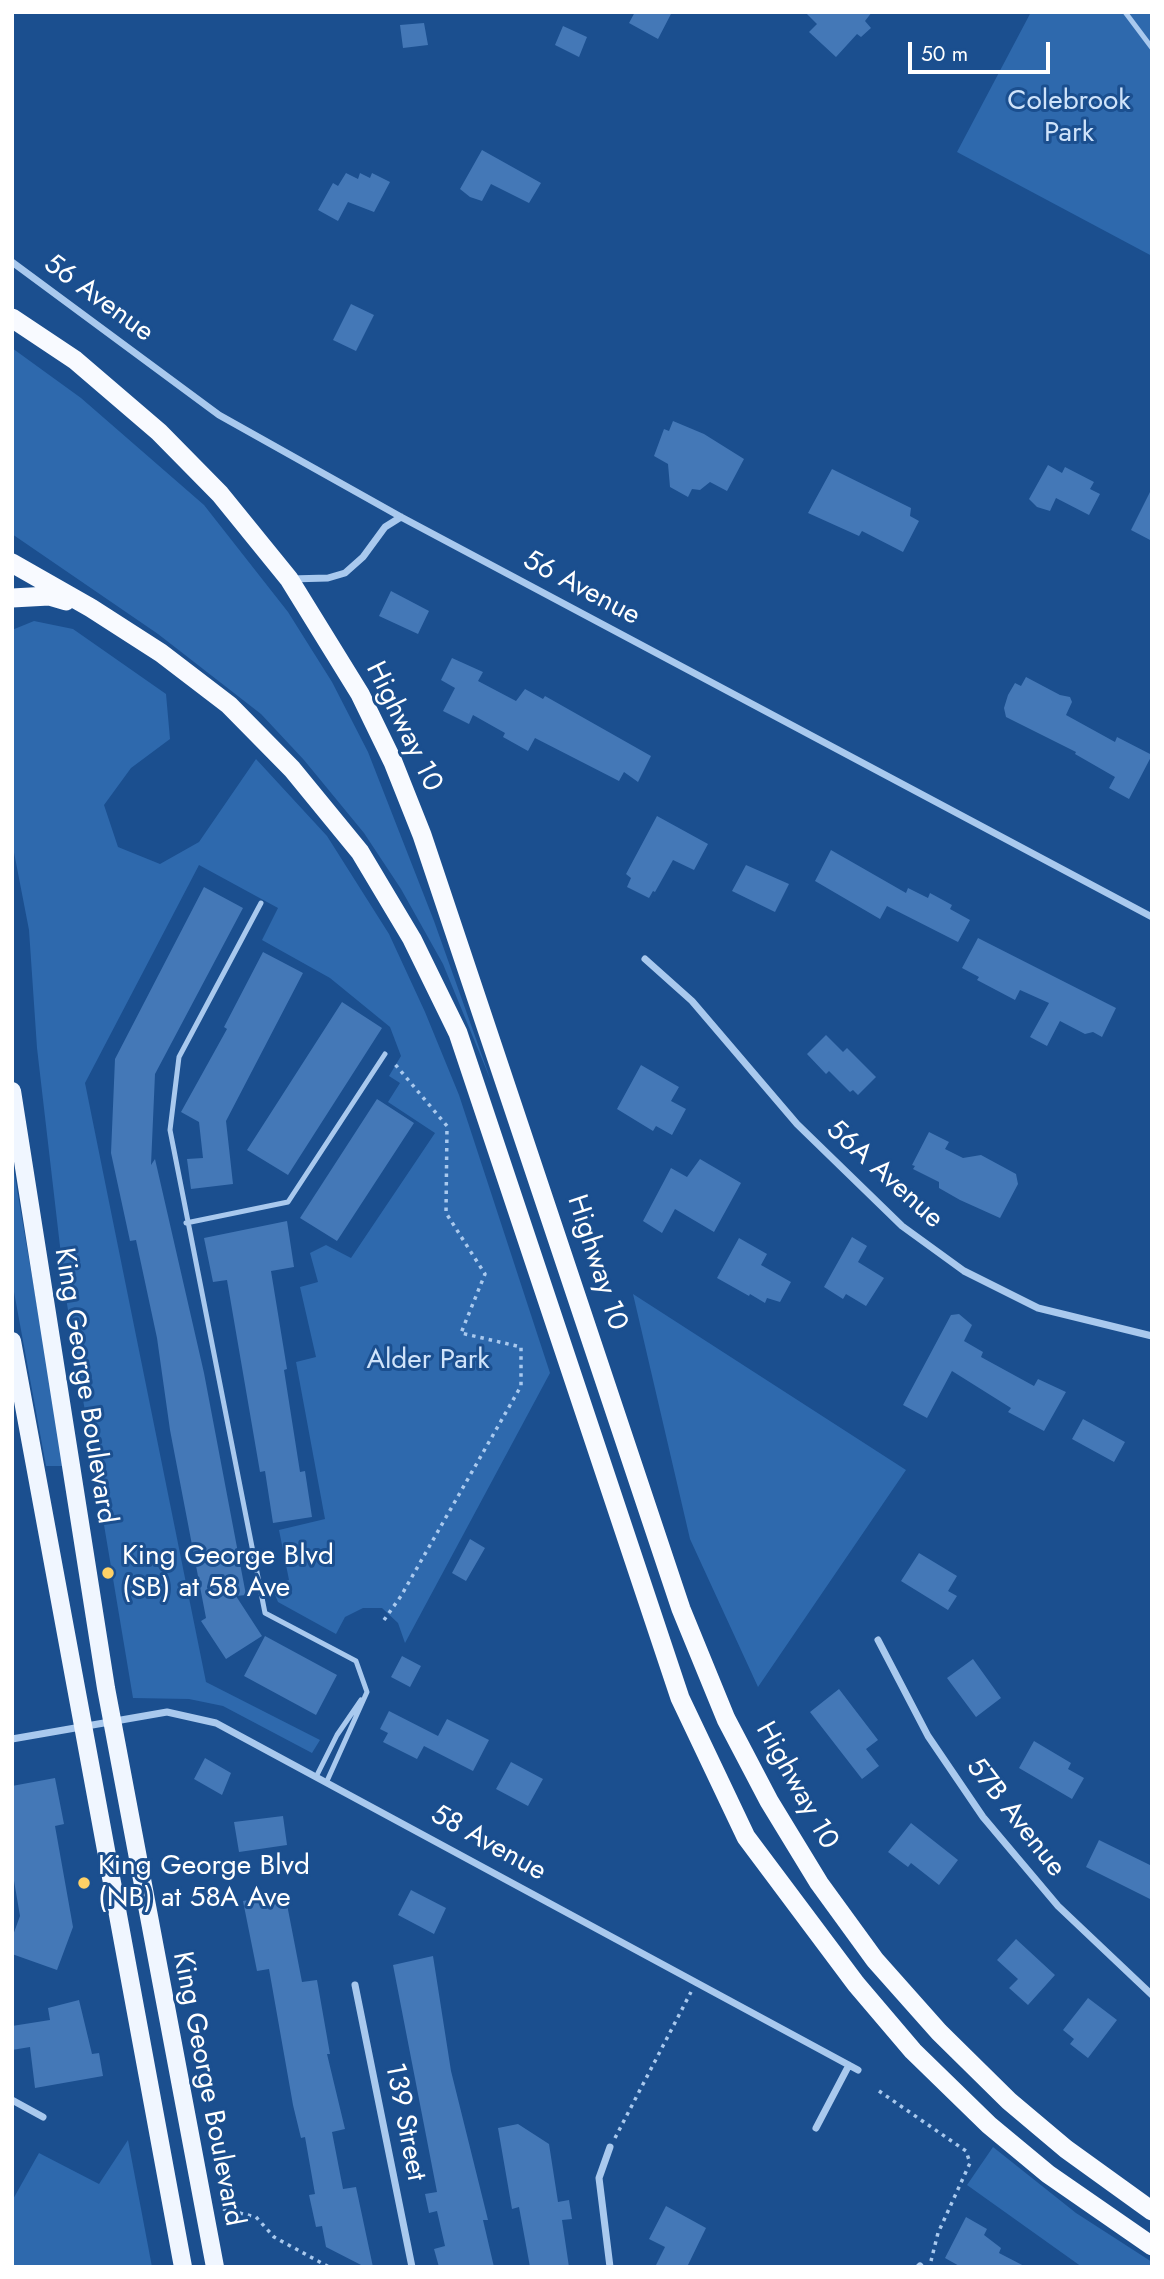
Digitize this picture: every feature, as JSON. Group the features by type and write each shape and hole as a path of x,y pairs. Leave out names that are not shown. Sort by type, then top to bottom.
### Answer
{"highway":[{"name":"Highway 10","path":"12,318 75,360 159,432 220,494 289,579 360,694 393,762 418,823 681,1609 726,1719 819,1883 875,1959 939,2032 1037,2125 1152,2211"},
{"name":"Highway 10","path":"12,563 91,608 194,676 262,736 360,852 412,939 458,1033 680,1698 746,1837 856,1984 913,2051 989,2124 1048,2174 1152,2246"},
{"path":"12,598 49,596 91,608"}],"main road":[{"name":"King George Boulevard","path":"12,1091 111,1720 215,2267"},
{"name":"King George Boulevard","path":"12,1341 16,1379 183,2267"}],"street":[{"name":"56 Avenue","path":"12,262 219,415 401,517 1152,917"},
{"path":"289,579 328,578 345,573 363,556 385,527 401,517"},
{"name":"56A Avenue","path":"645,959 692,1001 797,1124 902,1226 964,1271 1038,1308 1152,1336"},
{"name":"57B Avenue","path":"878,1640 928,1737 983,1817 1058,1906 1152,1996"},
{"name":"58 Avenue","path":"12,1739 167,1712 216,1723 317,1775 858,2070"},
{"name":"139 Street","path":"355,1986 412,2267"},
{"path":"816,2129 849,2065"},
{"path":"12,2100 43,2117"},
{"path":"610,2147 601,2164 599,2178 610,2267"}],"lane":[{"path":"1125,12 1152,48"},
{"path":"261,903 179,1057 170,1130 186,1223 265,1613 355,1661 367,1692 327,1781"},
{"path":"186,1223 288,1202 385,1054"},
{"path":"317,1775 337,1735 367,1692"}],"path":[{"path":"384,1620 401,1596 521,1386 521,1347 461,1333 485,1274 446,1213 447,1126 394,1063"},
{"path":"610,2147 690,1994"},
{"path":"880,2091 967,2151 970,2163 938,2234 929,2267"},
{"path":"223,2209 256,2217 274,2237 329,2267"}],"green space":[{"name":"Colebrook Park","path":"1031,12 1152,12 1152,256 957,152"},
{"path":"12,348 81,398 204,505 288,612 332,682 368,752 434,921 491,1081 443,964 401,889 364,833 304,760 261,714 158,634 12,534"},
{"name":"Alder Park","path":"34,621 73,629 166,694 170,739 131,768 104,805 118,847 160,864 199,842 256,759 327,836 389,934 425,1012 459,1095 550,1373 405,1643 398,1623 382,1608 363,1608 345,1617 336,1634 278,1602 271,1585 289,1580 279,1530 325,1519 296,1362 316,1357 300,1287 318,1282 310,1253 326,1245 351,1258 435,1133 388,1102 400,1083 389,1076 401,1056 390,1027 330,978 262,940 278,908 199,865 85,1083 206,1682 320,1740 312,1753 223,1706 189,1699 133,1698 66,1298 37,1048 29,930 12,842 12,630"},
{"path":"12,1160 65,1466 46,1466 12,1281"},
{"path":"633,1294 906,1470 758,1687 690,1539"},
{"path":"128,2140 152,2267 12,2267 12,2201 39,2153 99,2184"},
{"path":"993,2147 1076,2213 1152,2262 1152,2267 1082,2267 967,2185"}],"building":[{"path":"635,12 672,12 658,39 629,23"},
{"path":"805,12 872,12 865,21 871,28 861,37 857,34 836,57 809,32 817,24"},
{"path":"424,23 428,45 403,48 400,25"},
{"path":"563,26 587,37 579,57 555,45"},
{"path":"482,150 541,183 529,203 491,184 482,201 470,197 460,189"},
{"path":"346,173 358,179 360,173 370,178 372,173 390,182 374,212 348,202 338,221 318,210 333,183 338,186"},
{"path":"351,304 374,315 356,351 333,340"},
{"path":"673,421 704,434 744,459 727,491 710,482 700,490 692,489 688,497 670,487 668,464 654,456 664,429 669,431"},
{"path":"1048,465 1062,473 1065,467 1094,482 1090,489 1100,494 1089,515 1056,498 1050,511 1037,507 1029,499"},
{"path":"832,469 911,508 910,516 919,521 903,552 862,531 859,536 808,513"},
{"path":"1152,488 1152,541 1131,530"},
{"path":"391,591 429,611 418,634 379,616"},
{"path":"452,658 483,672 478,681 516,701 525,689 543,699 545,696 651,756 638,782 624,772 619,781 535,738 528,751 503,737 505,733 473,715 469,724 443,711 455,688 441,680"},
{"path":"1026,677 1060,695 1070,697 1072,702 1066,715 1115,742 1117,737 1152,755 1129,799 1109,788 1115,777 1075,754 1076,752 1006,717 1004,708 1008,695 1015,683 1021,686"},
{"path":"657,816 708,844 694,870 673,860 649,898 627,887 631,878 626,874"},
{"path":"831,850 906,893 908,888 928,898 930,893 952,905 950,909 970,920 958,942 887,906 880,919 815,881"},
{"path":"746,865 789,884 775,912 732,891"},
{"path":"204,887 243,908 155,1074 151,1165 155,1159 204,1373 246,1595 236,1596 262,1636 226,1659 201,1621 206,1618 170,1430 157,1338 136,1240 130,1241 111,1153 115,1059"},
{"path":"978,938 1116,1008 1102,1037 1093,1032 1085,1034 1060,1021 1047,1046 1030,1037 1049,1003 1020,990 1015,1000 977,980 979,977 962,968"},
{"path":"263,952 303,973 226,1121 233,1184 191,1189 187,1159 203,1158 199,1122 181,1112 227,1029 224,1027"},
{"path":"342,1002 382,1028 288,1175 247,1150"},
{"path":"826,1035 843,1052 847,1048 876,1077 858,1095 853,1090 850,1092 829,1071 826,1074 807,1054"},
{"path":"641,1065 679,1087 671,1101 686,1109 672,1135 656,1126 653,1131 617,1109"},
{"path":"377,1099 414,1123 337,1241 300,1218"},
{"path":"929,1132 949,1142 945,1149 963,1158 981,1155 1016,1174 1018,1184 1000,1218 960,1200 939,1188 939,1182 913,1169 915,1166 912,1165"},
{"path":"700,1159 741,1183 714,1232 675,1209 662,1233 643,1221 671,1168 687,1177"},
{"path":"287,1221 294,1267 271,1271 300,1472 305,1471 312,1517 273,1523 265,1471 260,1472 227,1280 213,1282 204,1238"},
{"path":"852,1237 867,1246 858,1262 884,1278 866,1306 846,1294 843,1299 824,1287"},
{"path":"739,1238 767,1254 761,1265 791,1282 780,1302 767,1298 765,1303 717,1278"},
{"path":"959,1314 972,1325 964,1341 983,1352 981,1357 1034,1386 1038,1379 1066,1392 1044,1431 1008,1412 1011,1408 952,1371 927,1418 903,1405 951,1315"},
{"path":"1083,1419 1125,1442 1114,1462 1072,1439"},
{"path":"470,1539 485,1548 466,1581 452,1573"},
{"path":"919,1553 957,1576 948,1591 957,1596 948,1610 901,1581"},
{"path":"265,1636 337,1675 316,1715 244,1676"},
{"path":"402,1656 421,1666 410,1687 391,1677"},
{"path":"973,1659 1001,1698 976,1717 947,1678"},
{"path":"839,1689 878,1740 866,1749 879,1766 862,1779 810,1712"},
{"path":"389,1711 438,1736 447,1719 489,1740 473,1771 424,1746 417,1759 383,1742 388,1733 380,1729"},
{"path":"1034,1741 1071,1763 1068,1769 1084,1778 1072,1799 1019,1768"},
{"path":"205,1758 231,1773 222,1795 194,1779"},
{"path":"511,1762 543,1779 528,1806 496,1789"},
{"path":"55,1778 64,1824 55,1826 73,1927 57,1970 12,1954 12,1938 20,1916 12,1869 12,1786"},
{"path":"283,1816 287,1845 239,1852 234,1822"},
{"path":"911,1823 958,1860 939,1885 911,1863 908,1867 888,1852"},
{"path":"1099,1840 1152,1866 1152,1900 1086,1867"},
{"path":"411,1890 446,1908 434,1934 398,1915"},
{"path":"285,1894 302,1982 317,1980 330,2054 327,2054 345,2129 332,2132 343,2189 356,2187 373,2267 365,2267 326,2247 322,2226 316,2227 309,2195 315,2194 305,2137 301,2138 293,2105 269,1969 257,1971 243,1901"},
{"path":"1016,1939 1055,1975 1028,2005 1009,1988 1018,1979 997,1960"},
{"path":"433,1956 451,2071 488,2220 483,2220 494,2267 439,2267 434,2249 445,2246 437,2211 429,2213 425,2194 437,2192 393,1965"},
{"path":"1088,1998 1117,2020 1088,2058 1070,2044 1074,2039 1063,2030"},
{"path":"79,2000 92,2054 99,2053 103,2076 35,2088 30,2047 12,2050 12,2026 50,2020 48,2008"},
{"path":"518,2124 549,2144 558,2202 569,2200 572,2219 562,2220 569,2267 530,2267 519,2207 512,2209 498,2128"},
{"path":"666,2206 706,2228 687,2267 655,2267 665,2247 649,2239"},
{"path":"966,2217 987,2229 984,2235 1001,2248 999,2253 1026,2267 961,2267 945,2258"}],"place":[{"name":"King George Blvd (SB) at 58 Ave","path":"108,1573"},
{"name":"King George Blvd (NB) at 58A Ave","path":"84,1883"}]}
